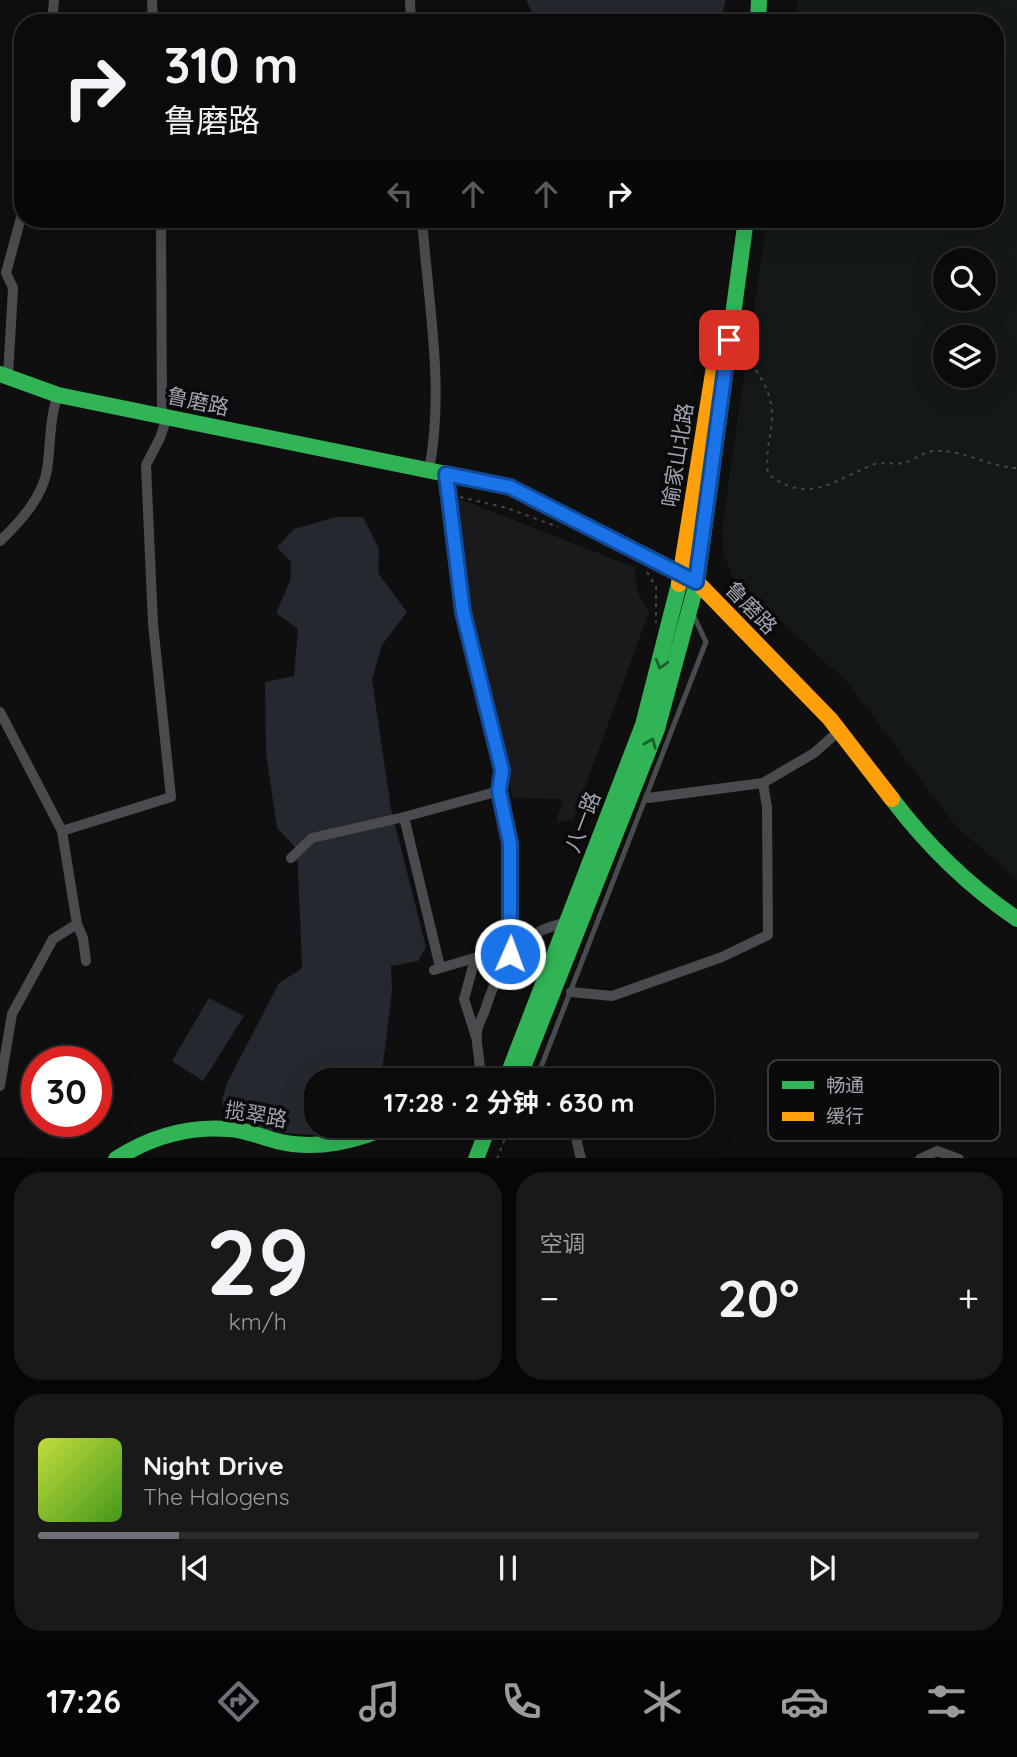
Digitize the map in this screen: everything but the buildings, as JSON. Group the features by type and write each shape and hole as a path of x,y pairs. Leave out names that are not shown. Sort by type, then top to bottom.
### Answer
{"main road":[{"name":"喻家山北路","path":"681,574 735,228"},
{"name":"喻家山北路","path":"696,582 745,228"},
{"name":"鲁磨路","path":"4,375 58,395 510,487 696,582 839,731 906,820 984,897 1017,919"},
{"name":"八一路","path":"511,1068 643,725 673,617 681,574"},
{"name":"八一路","path":"523,1068 657,729 696,582"},
{"name":"揽翠路","path":"122,1157 151,1140 205,1129 246,1132 274,1140 303,1143 344,1138"},
{"path":"476,1158 491,1138"},
{"path":"488,1158 493,1138"}],"street":[{"path":"4,375 13,288 6,273 18,228"},
{"path":"62,831 171,797 153,624 146,466 160,438 165,416 161,228"},
{"path":"423,228 434,364 435,437 429,470"},
{"path":"0,541 25,517 46,473 52,411 58,395"},
{"path":"446,474 463,612 502,770 499,791 510,843 510,954"},
{"path":"0,712 62,831 77,924 83,938 86,961"},
{"path":"648,798 763,783 814,753 839,731"},
{"path":"571,992 612,996 722,957 768,935 767,807 763,783"},
{"path":"291,858 312,838 499,791"},
{"path":"404,817 437,968 491,953 510,954"},
{"path":"477,1039 490,996 510,954 530,935 566,923"},
{"path":"0,1086 12,1014 53,939 77,924"},
{"path":"475,959 464,999 481,1051 479,1068"},
{"path":"576,1138 581,1158"},
{"path":"920,1158 937,1151 959,1158"}],"lane":[{"path":"541,1068 648,798 706,642 688,604"}],"path":[{"path":"726,361 746,363 757,372 771,395 774,426 766,460 768,474 784,487 803,490 840,483 874,464 902,463 929,452 952,451 1006,468 1017,468"},
{"path":"449,494 507,508 561,528"},
{"path":"642,566 656,587 656,628"},
{"path":"495,1138 497,1158"}],"shaded area":[{"path":"526,0 726,0 722,14 533,14"},
{"path":"798,0 1017,0 1017,880 956,826 847,682 733,577 723,554 722,528 766,228 1004,228 1004,14 796,14"},
{"path":"457,498 634,567 638,593 649,612 573,820 556,822 563,799 513,798 470,640"},
{"path":"336,517 363,517 379,549 378,573 407,612 382,645 372,680 391,809 426,947 418,961 391,966 392,991 382,1068 304,1068 304,1134 234,1122 224,1115 222,1101 227,1083 279,983 301,969 302,964 297,849 277,828 266,752 265,682 294,676 298,629 276,613 290,581 291,562 277,547 294,529"},
{"path":"209,998 244,1016 203,1081 172,1061"}],"traffic: fast":[{"path":"758,14 759,0"},
{"path":"523,1068 657,729 697,582 745,228"},
{"path":"0,374 58,395 510,487 589,527"},
{"path":"511,1068 643,725 679,584"},
{"path":"892,799 950,864 982,893 1017,919"},
{"path":"118,1158 156,1139 199,1129 236,1130 281,1142 309,1145 358,1138"},
{"path":"476,1158 484,1138"}],"traffic: slow":[{"path":"679,584 718,342"},
{"path":"589,527 697,582 830,719 892,799"}],"route":[{"path":"510,954 510,843 499,791 502,770 463,612 446,474 510,487 696,582 729,340"}]}
